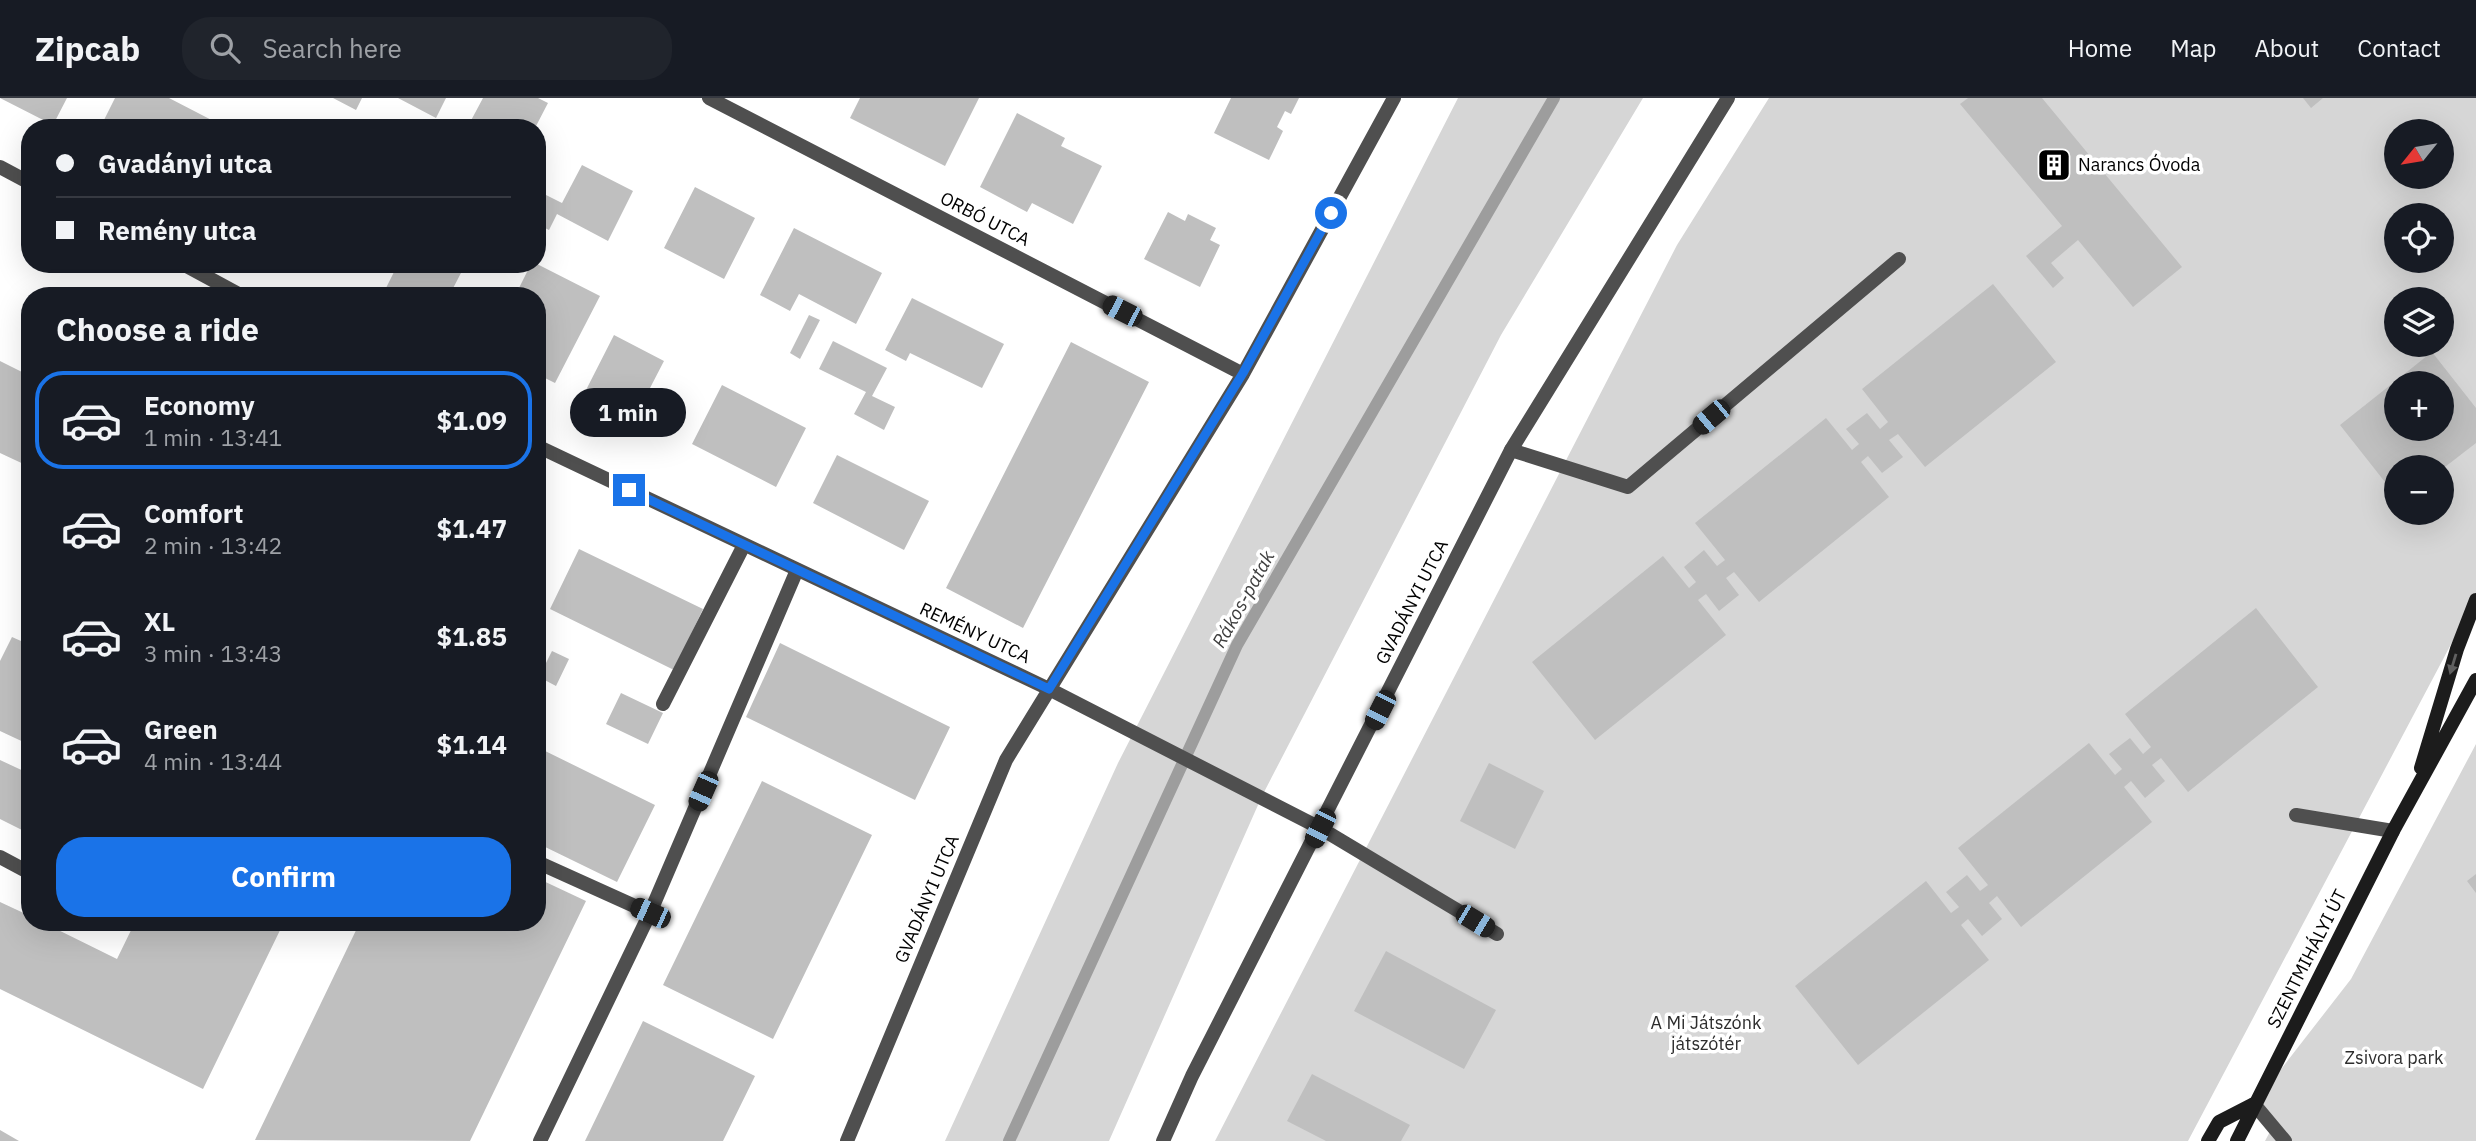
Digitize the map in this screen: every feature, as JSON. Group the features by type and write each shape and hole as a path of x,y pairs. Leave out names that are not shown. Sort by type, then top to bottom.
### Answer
{"street":[{"name":"ORBÓ UTCA","path":"709,98 1243,373"},
{"name":"GVADÁNYI UTCA","path":"847,1141 1006,760 1243,373 1394,98"},
{"name":"GVADÁNYI UTCA","path":"1163,1141 1192,1076 1511,450 1728,98"},
{"path":"0,167 21,178"},
{"path":"1511,450 1628,487 1899,259"},
{"path":"200,273 225,287"},
{"name":"REMÉNY UTCA","path":"546,450 1049,689 1320,828 1497,934"},
{"path":"663,704 744,545"},
{"path":"540,1141 650,913 797,570"},
{"name":"SZENTMIHÁLYI ÚT","path":"2413,796 2457,649 2476,600"},
{"name":"SZENTMIHÁLYI ÚT","path":"2237,1141 2393,831 2476,680"},
{"path":"2297,815 2393,831"},
{"path":"0,858 21,868"},
{"path":"546,866 650,913"},
{"path":"2208,1141 2219,1122 2254,1104 2285,1141"}],"green space":[{"path":"1458,98 1643,98 1501,335 1262,796 1109,1141 945,1141 1118,763"},
{"name":"A Mi Játszónk játszótér","path":"1769,98 2476,98 2476,597 2188,1141 1215,1141 1677,245"},
{"name":"Zsivora park","path":"2476,744 2476,1141 2265,1141 2273,1126 2254,1104 2351,979"}],"building":[{"path":"0,98 67,98 56,119 41,119"},
{"path":"115,98 169,98 210,119 104,119"},
{"path":"333,98 362,98 356,110"},
{"path":"398,98 446,98 436,118"},
{"path":"483,98 538,98 548,103 540,119 472,119"},
{"path":"860,98 979,98 945,166 850,118"},
{"path":"1231,98 1299,98 1291,114 1285,111 1277,127 1283,131 1269,160 1214,133"},
{"name":"Narancs Óvoda","path":"1968,98 2042,98 2182,267 2133,307 2078,240 2051,263 2064,278 2053,288 2026,256 2062,226 1960,104"},
{"path":"2303,98 2323,98 2311,108"},
{"path":"1017,113 1065,138 1061,146 1102,166 1073,224 1032,203 1027,212 980,187"},
{"path":"582,165 633,191 608,241 557,214 549,230 546,228 546,195 562,203"},
{"path":"695,187 755,218 724,279 664,248"},
{"path":"1168,212 1185,221 1188,214 1216,228 1210,240 1220,245 1200,287 1144,259"},
{"path":"794,228 882,273 856,324 799,294 790,311 760,295"},
{"path":"546,269 600,296 555,383 546,378 546,287 520,287 526,273 546,273"},
{"path":"394,273 461,273 454,287 386,287"},
{"path":"1993,284 2056,362 1925,467 1898,434 1889,440 1903,457 1882,473 1868,456 1861,462 1889,497 1759,602 1734,572 1726,578 1739,595 1719,611 1706,594 1698,600 1726,635 1595,740 1532,662 1663,556 1689,588 1696,582 1684,567 1704,550 1717,566 1725,560 1695,523 1826,418 1852,450 1859,444 1846,429 1867,413 1880,429 1888,422 1862,389"},
{"path":"912,298 1004,344 982,388 910,353 906,361 885,350"},
{"path":"809,315 820,320 800,359 790,353"},
{"path":"614,335 664,361 636,415 586,390"},
{"path":"833,341 887,368 872,396 895,407 884,430 854,414 866,392 819,369"},
{"path":"1071,342 1149,382 1023,628 946,588"},
{"path":"2426,357 2436,357 2447,371 2408,371"},
{"path":"0,361 21,372 21,463 0,453"},
{"path":"2454,380 2476,408 2476,443 2454,460 2454,455 2384,455 2384,481 2340,425 2384,390 2384,441 2454,441"},
{"path":"722,385 806,428 776,487 692,444"},
{"path":"837,455 929,501 904,550 813,503"},
{"path":"579,549 703,609 674,670 550,609"},
{"path":"2256,608 2318,687 2188,792 2161,758 2152,765 2165,781 2145,798 2131,781 2124,787 2152,822 2021,927 1997,896 1989,903 2002,919 1982,936 1968,919 1961,925 1989,960 1858,1065 1795,986 1926,881 1951,913 1959,907 1946,892 1967,875 1980,891 1988,885 1958,848 2089,743 2115,775 2122,769 2109,754 2130,738 2143,754 2151,747 2125,714"},
{"path":"12,637 21,641 21,741 0,731 0,661"},
{"path":"780,643 950,727 915,800 746,717"},
{"path":"552,651 569,659 556,686 546,681 546,663"},
{"path":"621,693 663,713 648,744 606,724"},
{"path":"546,751 655,805 617,882 546,847"},
{"path":"0,760 21,770 21,830 0,819"},
{"path":"1489,763 1544,791 1515,849 1460,821"},
{"path":"762,781 872,835 773,1039 663,985"},
{"path":"2476,874 2476,893 2467,881"},
{"path":"546,882 586,901 470,1141 255,1140 356,931 546,931"},
{"path":"0,902 21,912 21,931 60,931 117,959 131,931 280,931 203,1089 0,989"},
{"path":"1386,951 1496,1010 1464,1069 1354,1011"},
{"path":"643,1021 755,1076 723,1141 585,1141"},
{"path":"1312,1074 1410,1125 1401,1141 1326,1141 1287,1121"},
{"path":"0,1130 19,1141 0,1141"}],"waterway":[{"name":"Rákos-patak","path":"1009,1141 1237,645 1554,98"}],"place":[{"name":"Narancs Óvoda","path":"2054,165"}],"route":[{"path":"629,490 1049,689 1243,373 1331,213"}]}
